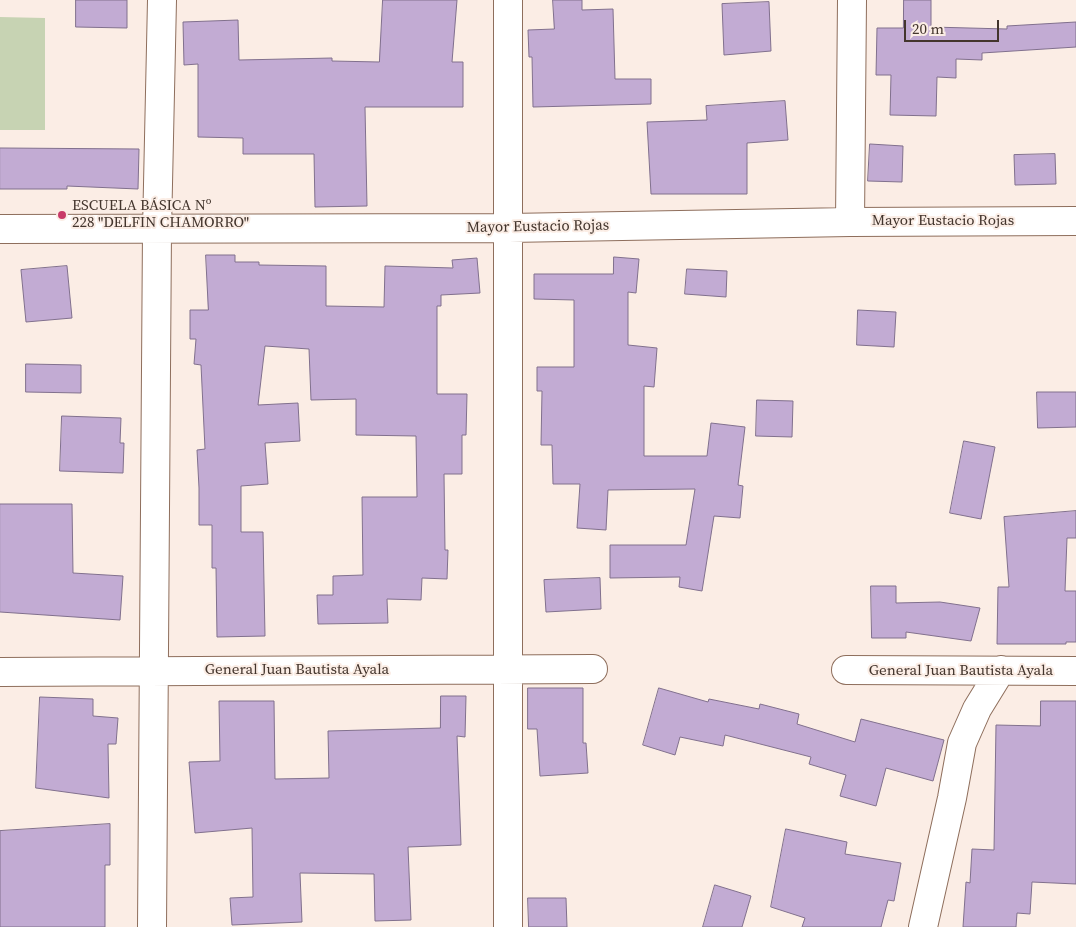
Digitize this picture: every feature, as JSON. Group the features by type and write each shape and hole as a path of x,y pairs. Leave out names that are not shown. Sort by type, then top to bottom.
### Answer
{"street":[{"path":"152,927 157,230 162,0"},
{"path":"508,0 508,927"},
{"path":"850,222 852,0"},
{"name":"Mayor Eustacio Rojas","path":"0,229 508,228 850,222 1076,221"},
{"name":"General Juan Bautista Ayala","path":"0,672 593,669"},
{"name":"General Juan Bautista Ayala","path":"846,670 1076,672"},
{"path":"923,927 952,798 962,743 977,709 1001,670"}],"green space":[{"path":"0,17 45,18 45,130 0,130"}],"building":[{"path":"76,0 127,0 127,28 76,27"},
{"path":"383,0 457,0 452,62 463,62 463,107 365,107 367,206 315,207 314,154 243,154 243,138 198,137 198,64 184,65 183,22 238,20 239,60 332,58 332,61 379,62"},
{"path":"553,0 582,0 582,10 613,9 615,79 651,79 651,104 533,107 532,57 529,57 528,30 554,29"},
{"path":"904,0 931,0 931,27 1007,29 1007,26 1076,22 1076,47 982,53 982,60 956,59 956,78 937,77 936,116 890,115 891,75 876,75 877,28 903,28"},
{"path":"769,2 771,51 724,55 722,4"},
{"path":"785,101 788,140 747,143 747,194 651,194 647,122 707,120 706,106"},
{"path":"870,144 903,146 902,182 868,181"},
{"path":"0,148 139,149 138,189 67,186 67,189 0,189"},
{"path":"1055,154 1056,184 1015,185 1014,155"},
{"path":"206,255 235,255 235,262 259,262 259,265 326,266 326,306 384,307 385,266 453,268 452,260 477,258 480,293 441,295 441,306 437,306 437,394 467,394 466,435 462,435 462,474 444,474 445,550 448,550 447,579 422,578 421,600 387,599 388,623 318,624 317,595 333,595 333,576 363,575 362,497 417,497 416,436 356,435 356,399 311,400 309,349 265,346 258,405 298,403 300,441 265,443 268,484 241,486 241,532 263,532 265,636 217,637 216,568 212,568 212,525 199,525 197,450 205,449 201,365 194,364 196,339 190,339 190,310 208,310"},
{"path":"614,257 639,259 636,293 628,292 628,345 657,348 654,387 644,386 644,456 707,456 711,423 745,427 738,485 743,486 740,518 714,516 702,591 679,587 680,577 610,578 610,545 686,545 695,489 608,490 606,530 577,528 580,484 553,484 552,445 541,445 542,391 537,391 537,367 574,367 574,300 534,299 534,274 613,274"},
{"path":"67,266 72,318 26,322 21,270"},
{"path":"687,269 727,271 726,297 685,294"},
{"path":"858,310 896,312 894,347 857,345"},
{"path":"26,364 81,365 81,393 26,392"},
{"path":"1037,392 1076,392 1076,427 1038,428"},
{"path":"757,400 793,401 792,437 756,436"},
{"path":"62,416 121,418 120,443 124,443 123,473 60,471"},
{"path":"964,441 995,447 981,519 950,513"},
{"path":"0,504 72,504 73,573 123,576 120,620 0,612"},
{"path":"1076,511 1076,538 1067,538 1065,591 1076,591 1076,642 1066,642 1066,644 997,644 998,587 1009,587 1004,517"},
{"path":"600,578 601,609 546,612 544,580"},
{"path":"871,586 896,586 896,603 940,602 980,608 971,641 906,632 906,638 872,638"},
{"path":"528,688 583,688 583,743 586,743 588,773 540,776 537,729 528,729"},
{"path":"659,688 708,702 709,699 759,709 760,704 799,714 797,724 855,742 861,719 944,740 933,781 886,768 876,806 840,796 846,775 809,764 811,757 725,735 723,746 680,737 675,755 643,745"},
{"path":"441,696 466,696 465,737 457,736 461,845 408,847 411,920 375,921 374,874 300,873 302,922 232,925 230,898 253,897 252,828 195,833 189,762 220,761 219,701 274,701 275,779 329,778 328,731 440,728"},
{"path":"40,697 93,699 93,716 118,718 116,744 108,744 109,798 36,788"},
{"path":"1041,701 1076,701 1076,884 1032,882 1030,914 1017,913 1016,927 963,927 966,882 970,883 972,849 994,850 996,725 1040,726"},
{"path":"110,824 110,865 105,865 105,927 0,927 0,831"},
{"path":"786,829 847,842 845,854 901,863 894,901 888,900 881,927 802,927 805,918 771,907"},
{"path":"715,885 751,896 742,927 703,927"},
{"path":"528,898 566,898 567,927 529,927"}],"place":[{"name":"ESCUELA BÁSICA Nº 228 \"DELFIN CHAMORRO\"","path":"62,215"}]}
